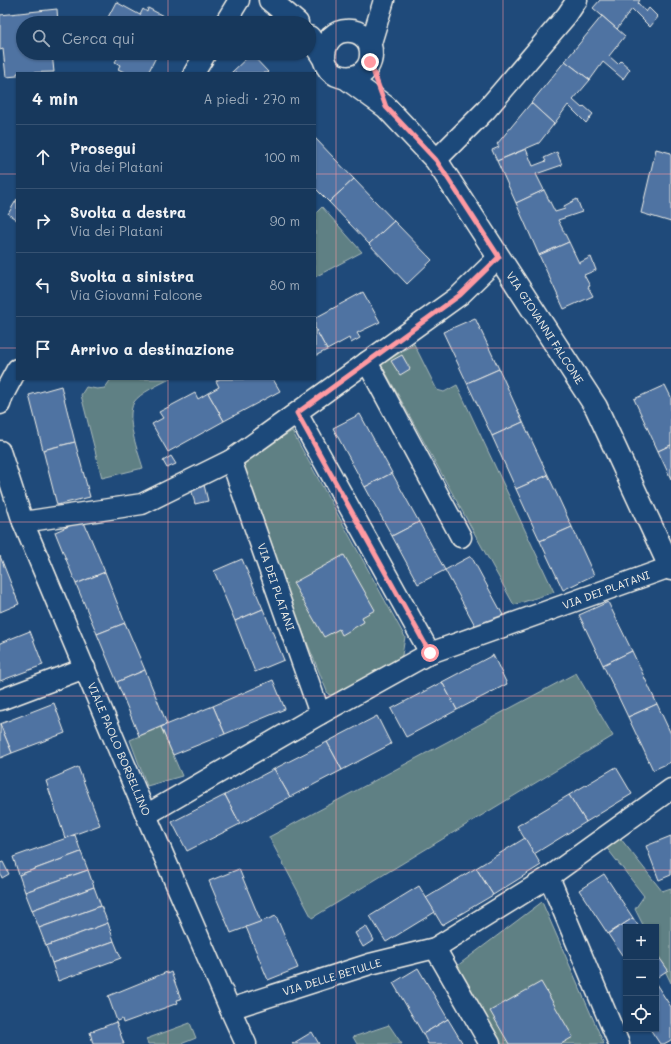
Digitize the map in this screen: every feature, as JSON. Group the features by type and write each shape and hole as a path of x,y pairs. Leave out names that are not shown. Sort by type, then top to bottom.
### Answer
{"street":[{"path":"229,16 239,0"},
{"path":"436,160 486,110 567,14 577,0"},
{"path":"269,2 288,16"},
{"path":"324,58 326,44 331,37 345,32 383,5"},
{"path":"346,78 360,74 366,69 383,5"},
{"name":"VIA GIOVANNI FALCONE","path":"316,29 360,34 366,39 386,107"},
{"name":"VIA GIOVANNI FALCONE","path":"316,47 332,72 338,76 346,78 386,107 436,160 596,407 671,568"},
{"path":"195,72 202,60"},
{"path":"23,522 142,504 231,460 460,295 499,257"},
{"path":"367,362 460,537"},
{"path":"0,404 3,395 16,371"},
{"path":"297,413 430,653"},
{"name":"VIALE PAOLO BORSELLINO","path":"0,451 23,522 146,815 246,1044"},
{"name":"VIA DEI PLATANI","path":"231,460 320,714"},
{"name":"VIA DEI PLATANI","path":"146,815 320,714 430,653 671,568"},
{"path":"0,700 84,668"},
{"name":"VIA DELLE BETULLE","path":"230,1009 370,964 435,948 549,877 671,789"},
{"path":"549,877 619,1044"},
{"path":"435,948 490,1044"}],"green space":[{"path":"322,207 362,252 316,276 316,213"},
{"path":"414,344 437,390 444,392 457,385 554,592 514,605 381,364"},
{"path":"110,380 168,380 141,395 134,402 132,409 131,417 133,435 143,468 102,478 81,395 86,387 97,389 105,388"},
{"path":"292,431 405,637 402,655 396,662 332,696 328,694 238,472 239,464"},
{"path":"576,673 613,736 312,918 269,837"},
{"path":"161,727 182,776 147,786 130,740"},
{"path":"617,834 662,891 671,888 671,983 659,958 659,924 642,924 635,909 644,896 603,843"},
{"path":"542,902 604,1044 501,1044 457,966"},
{"path":"190,1023 196,1038 181,1044 148,1044 146,1039"},
{"path":"389,1025 402,1044 357,1044 353,1037"}],"building":[{"path":"600,0 640,0 638,3 646,12 649,8 658,17 650,27 632,9 617,29 593,8"},
{"path":"116,2 140,15 143,9 147,12 148,8 163,16 109,16"},
{"path":"57,9 58,16 16,16 16,60 53,60 54,72 16,72 16,76 6,77 3,49 0,50 0,15"},
{"path":"602,16 625,36 609,56 618,64 621,61 630,69 623,79 603,62 590,80 565,61"},
{"path":"116,60 154,60 148,72 124,72 118,69 120,65 115,62"},
{"path":"245,60 257,60 268,72 232,72"},
{"path":"565,61 590,80 573,100 582,108 584,106 593,114 586,123 568,105 554,124 531,103"},
{"path":"531,103 554,124 539,143 497,161 492,150 499,147 497,144"},
{"path":"316,139 354,179 329,202 316,189"},
{"path":"526,149 533,166 546,161 544,158 557,152 562,165 536,174 544,190 516,203 497,161"},
{"path":"656,149 671,153 671,222 641,213"},
{"path":"354,179 394,221 369,244 329,202"},
{"path":"544,190 555,212 565,209 564,206 577,199 582,212 558,220 569,242 539,255 516,203"},
{"path":"16,201 16,219 8,214"},
{"path":"394,221 432,260 407,284 369,244"},
{"path":"569,242 579,263 591,257 596,270 584,275 593,296 564,309 539,255"},
{"path":"363,292 380,322 357,333 360,338 351,343 349,338 327,350 316,330 316,317"},
{"path":"475,318 499,369 467,383 443,332"},
{"path":"316,330 327,350 316,356"},
{"path":"402,355 410,369 400,375 391,361"},
{"path":"499,369 523,422 492,436 467,383"},
{"path":"274,380 280,391 224,421 208,393 219,387 216,381"},
{"path":"665,385 671,397 671,445 658,451 634,399"},
{"path":"61,386 75,442 43,450 29,395"},
{"path":"195,393 198,399 208,393 224,421 168,452 152,424 163,418 159,412"},
{"path":"360,414 392,473 365,487 333,428"},
{"path":"523,422 548,475 516,489 492,436"},
{"path":"75,442 90,497 57,505 43,450"},
{"path":"671,445 671,479 658,451"},
{"path":"171,456 176,464 167,468 163,461"},
{"path":"392,473 419,522 392,536 365,487"},
{"path":"548,475 572,527 540,541 516,489"},
{"path":"204,485 208,501 195,504 191,488"},
{"path":"83,520 105,572 76,584 55,532"},
{"path":"419,522 445,570 418,584 392,536"},
{"path":"572,527 594,575 563,590 540,541"},
{"path":"344,555 375,610 362,617 364,622 342,635 339,629 324,637 293,583"},
{"path":"0,556 19,604 0,612"},
{"path":"471,556 503,615 477,629 445,570"},
{"path":"242,559 263,609 235,621 214,571"},
{"path":"105,572 125,623 97,634 76,584"},
{"path":"608,602 632,651 603,665 579,615"},
{"path":"263,609 284,660 255,672 235,621"},
{"path":"125,623 145,670 117,682 97,634"},
{"path":"30,631 43,665 0,681 0,643"},
{"path":"632,651 657,704 628,717 603,665"},
{"path":"493,655 507,684 457,710 442,682"},
{"path":"145,670 167,724 139,736 117,682"},
{"path":"273,680 285,709 225,734 213,706"},
{"path":"442,682 457,710 406,737 391,709"},
{"path":"54,703 65,733 12,753 0,724"},
{"path":"657,704 671,734 671,762 653,770 628,717"},
{"path":"213,706 225,734 173,755 161,727"},
{"path":"377,716 391,744 342,770 327,742"},
{"path":"0,724 12,753 0,758"},
{"path":"327,742 342,770 290,797 274,769"},
{"path":"78,767 100,825 65,838 46,781"},
{"path":"616,767 632,794 586,822 569,795"},
{"path":"274,769 290,797 240,824 225,795"},
{"path":"225,795 240,824 187,851 172,822"},
{"path":"569,795 586,822 534,854 517,826"},
{"path":"75,835 81,852 19,875 13,857"},
{"path":"671,836 671,875 659,880 646,846"},
{"path":"525,838 541,865 493,895 476,868"},
{"path":"81,852 88,870 25,892 19,875"},
{"path":"3,862 9,874 2,878 0,873 0,863"},
{"path":"476,868 493,895 442,925 426,898"},
{"path":"239,869 261,922 231,933 209,881"},
{"path":"88,870 94,887 32,910 25,892"},
{"path":"604,874 633,918 608,934 579,890"},
{"path":"419,886 435,912 386,942 370,916"},
{"path":"94,887 101,906 39,928 32,910"},
{"path":"101,906 108,923 46,946 39,928"},
{"path":"276,916 298,968 268,980 246,927"},
{"path":"633,918 637,924 624,924"},
{"path":"108,923 114,941 52,963 46,946"},
{"path":"623,924 623,956 608,934"},
{"path":"366,926 374,940 363,947 355,933"},
{"path":"114,941 121,958 58,981 52,963"},
{"path":"659,957 668,970 659,976"},
{"path":"418,968 448,1019 423,1034 393,983"},
{"path":"167,972 167,974 171,972 181,999 177,1000 178,1003 123,1023 122,1019 117,1021 108,996"},
{"path":"541,982 573,1037 561,1044 509,1044 490,1011"},
{"path":"659,989 671,1007 671,1040 664,1044 660,1044 652,1032 659,1032"},
{"path":"448,1019 463,1044 428,1044 423,1034"},
{"path":"116,1022 124,1044 93,1044 90,1032"},
{"path":"312,1032 319,1044 292,1044"}],"route":[{"path":"370,62 386,107 436,160 499,257 460,295 297,413 430,653"}]}
